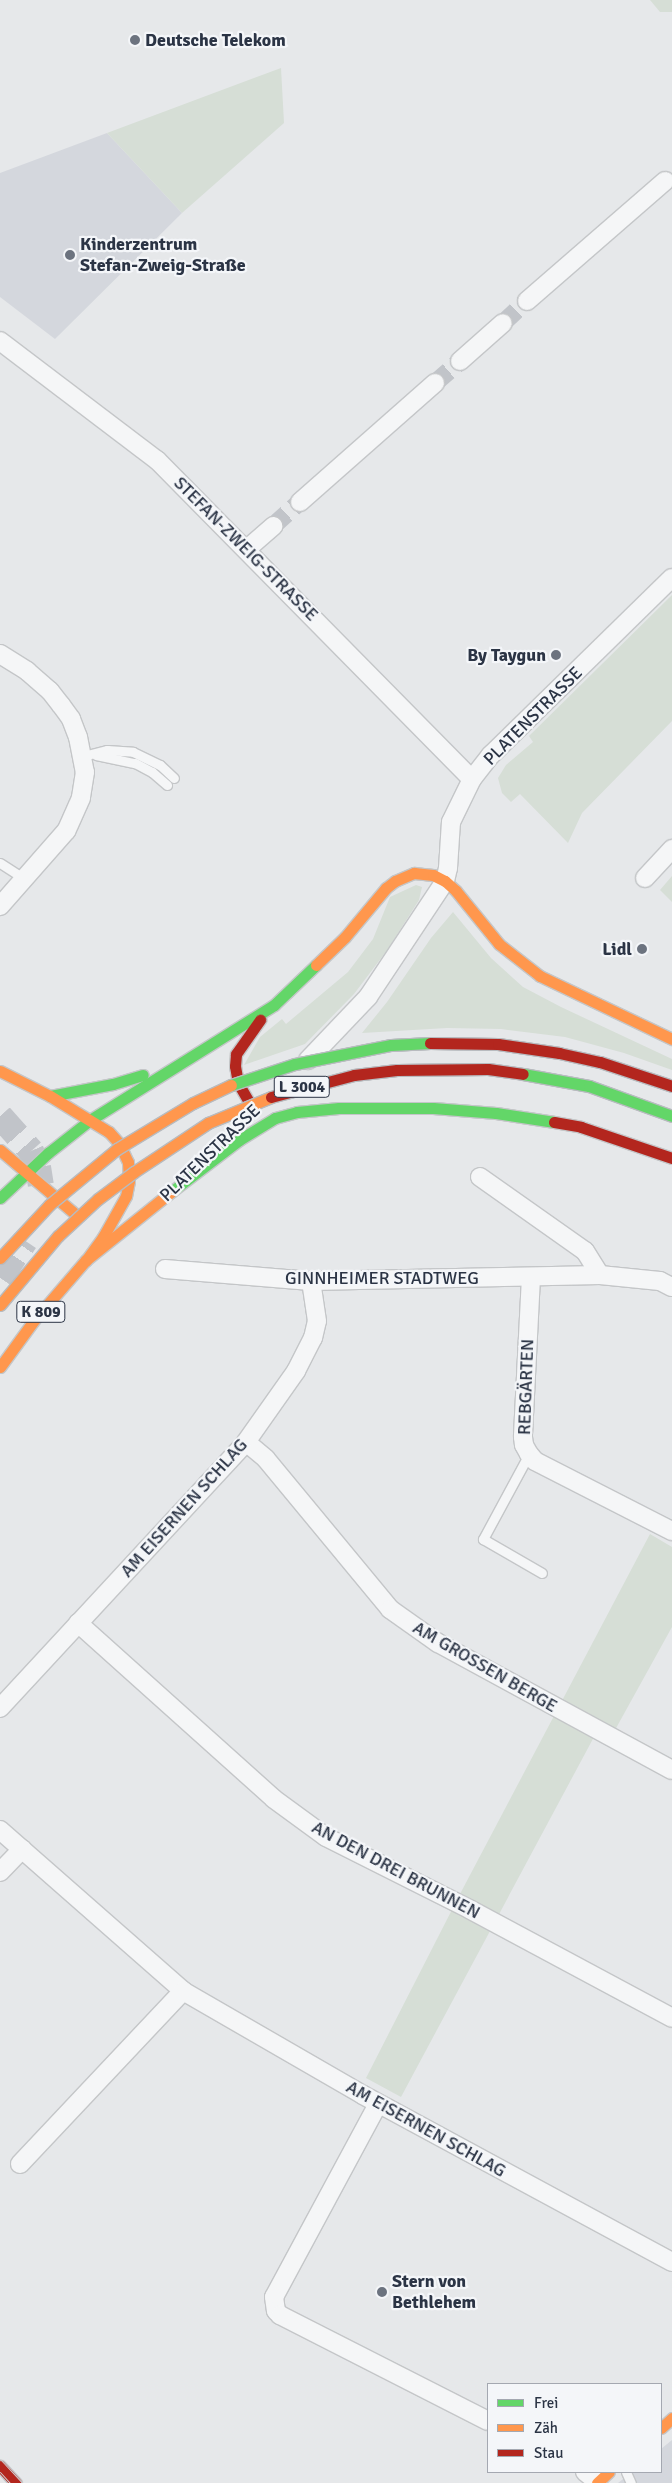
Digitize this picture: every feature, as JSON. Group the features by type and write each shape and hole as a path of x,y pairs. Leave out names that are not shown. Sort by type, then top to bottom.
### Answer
{"main road":[{"path":"275,1118 256,1108 245,1097 238,1083 234,1066 236,1054 251,1030 274,1004 332,950 394,881 414,873 423,873 445,881 456,891 499,944 517,960 566,990 672,1039"},
{"path":"0,1198 26,1172 90,1120 274,1004"},
{"name":"L 3004","path":"0,1258 27,1226 70,1186 117,1149 156,1124 193,1103 236,1083 311,1060 391,1045 445,1042 498,1044 559,1052 600,1062 672,1086"},
{"path":"50,1096 113,1084 178,1064"},
{"name":"L 3004","path":"0,1305 58,1236 98,1199 134,1172 208,1123 257,1101 306,1086 354,1075 398,1070 488,1069 546,1076 589,1086 630,1099 672,1116"},
{"name":"K 809","path":"0,1071 50,1096 114,1137 128,1162 129,1181 126,1196 111,1223 86,1260"},
{"path":"171,1192 239,1140 275,1118 297,1112 339,1108 433,1108 496,1113 581,1127 672,1158"},
{"path":"0,1150 70,1210 91,1223 111,1223 140,1216"},
{"name":"PLATENSTRASSE","path":"0,1367 35,1319 86,1260 171,1192"},
{"path":"662,2427 672,2418"},
{"path":"0,2466 16,2483"},
{"path":"597,2483 609,2473"}],"street":[{"path":"527,301 665,181"},
{"path":"460,361 503,323"},
{"name":"STEFAN-ZWEIG-STRASSE","path":"0,341 157,460 247,549 472,779"},
{"path":"300,502 435,383"},
{"path":"247,549 273,526"},
{"name":"PLATENSTRASSE","path":"171,1192 208,1151 325,1045 368,997 445,881 448,868 451,822 472,779 492,755 672,578"},
{"path":"0,654 27,671 61,705 71,719 88,755 84,783 76,815 57,844 0,906"},
{"path":"645,878 672,849"},
{"path":"480,1177 585,1251 600,1275"},
{"name":"GINNHEIMER STADTWEG","path":"165,1269 311,1281 600,1275 660,1281 672,1287"},
{"name":"REBGÄRTEN","path":"532,1277 524,1445 535,1461 672,1530"},
{"name":"AM EISERNEN SCHLAG","path":"0,1708 246,1442 296,1371 313,1338 317,1322 311,1281"},
{"name":"AM GROSSEN BERGE","path":"246,1442 266,1459 390,1609 438,1643 672,1770"},
{"name":"AN DEN DREI BRUNNEN","path":"78,1624 274,1799 326,1837 471,1910 672,2018"},
{"name":"AM EISERNEN SCHLAG","path":"0,1830 183,1991 378,2104 672,2262"},
{"path":"0,1872 22,1849"},
{"path":"20,2164 183,1991"},
{"path":"378,2104 274,2297 276,2311 280,2316 487,2420"},
{"path":"586,2473 597,2483"}],"lane":[{"path":"88,755 107,750 133,752 160,765 174,778"},
{"path":"88,755 135,763 152,772 167,785"},
{"path":"0,862 25,879"},
{"path":"529,1454 483,1539 542,1574"}],"shaded area":[{"path":"650,0 672,0 672,12 660,12"},
{"path":"281,68 284,123 182,213 107,133"},
{"name":"Kinderzentrum Stefan-Zweig-Straße","path":"107,133 182,213 55,339 0,297 0,173"},
{"path":"672,595 672,721 582,813 568,843 520,794 511,802 502,793 498,778 506,765 533,742 529,736"},
{"path":"672,876 672,902 660,890"},
{"path":"416,885 422,887 419,900 388,949 354,994 305,1044 244,1065 260,1037 282,1019 286,1024 348,972 373,939 390,897"},
{"path":"453,912 491,958 523,987 672,1059 672,1070 624,1053 565,1037 501,1029 447,1028 362,1033 387,1002 431,938"},
{"path":"650,1534 672,1547 672,1627 615,1730 602,1722 401,2097 366,2078 460,1894"},
{"path":"672,2440 672,2483 618,2483 631,2473 662,2473 662,2448"}],"tunnel":[{"path":"503,323 527,301"},
{"path":"435,383 460,361"},
{"path":"273,526 300,502"},
{"path":"0,1116 31,1151 38,1167 41,1185"},
{"path":"0,1278 25,1241"}],"tram line":[{"path":"0,2459 22,2483"},
{"path":"0,2472 10,2483"}],"traffic: fast":[{"path":"0,1198 48,1153 90,1120 274,1005 316,965"},
{"path":"231,1085 295,1064 391,1045 430,1043"},
{"path":"523,1074 589,1086 672,1116"},
{"path":"50,1096 113,1084 143,1075"},
{"path":"171,1192 239,1140 275,1118 297,1112 339,1108 433,1108 496,1113 554,1122"}],"traffic: slow":[{"path":"316,965 345,937 386,888 395,881 414,873 433,875 445,881 456,891 499,944 540,976 672,1039"},
{"path":"0,1071 50,1096 109,1132 119,1143 128,1162 129,1181 126,1196 103,1237 86,1260"},
{"path":"0,1258 49,1205 117,1149 193,1103 231,1085"},
{"path":"0,1305 58,1236 98,1199 134,1172 208,1123 271,1097"},
{"path":"0,1150 74,1213"},
{"path":"0,1367 35,1319 86,1260 171,1192"},
{"path":"662,2427 672,2418"},
{"path":"597,2483 608,2473"}],"traffic: jam":[{"path":"249,1102 238,1083 235,1066 236,1054 260,1020"},
{"path":"430,1043 498,1044 559,1053 600,1062 672,1086"},
{"path":"271,1097 354,1075 397,1070 488,1069 523,1074"},
{"path":"554,1122 581,1127 672,1158"},
{"path":"0,2466 16,2483"}],"place":[{"name":"Deutsche Telekom","path":"135,40"},
{"name":"Kinderzentrum Stefan-Zweig-Straße","path":"70,255"},
{"name":"By Taygun","path":"556,655"},
{"name":"Lidl","path":"642,949"},
{"name":"Stern von Bethlehem","path":"382,2292"}]}
